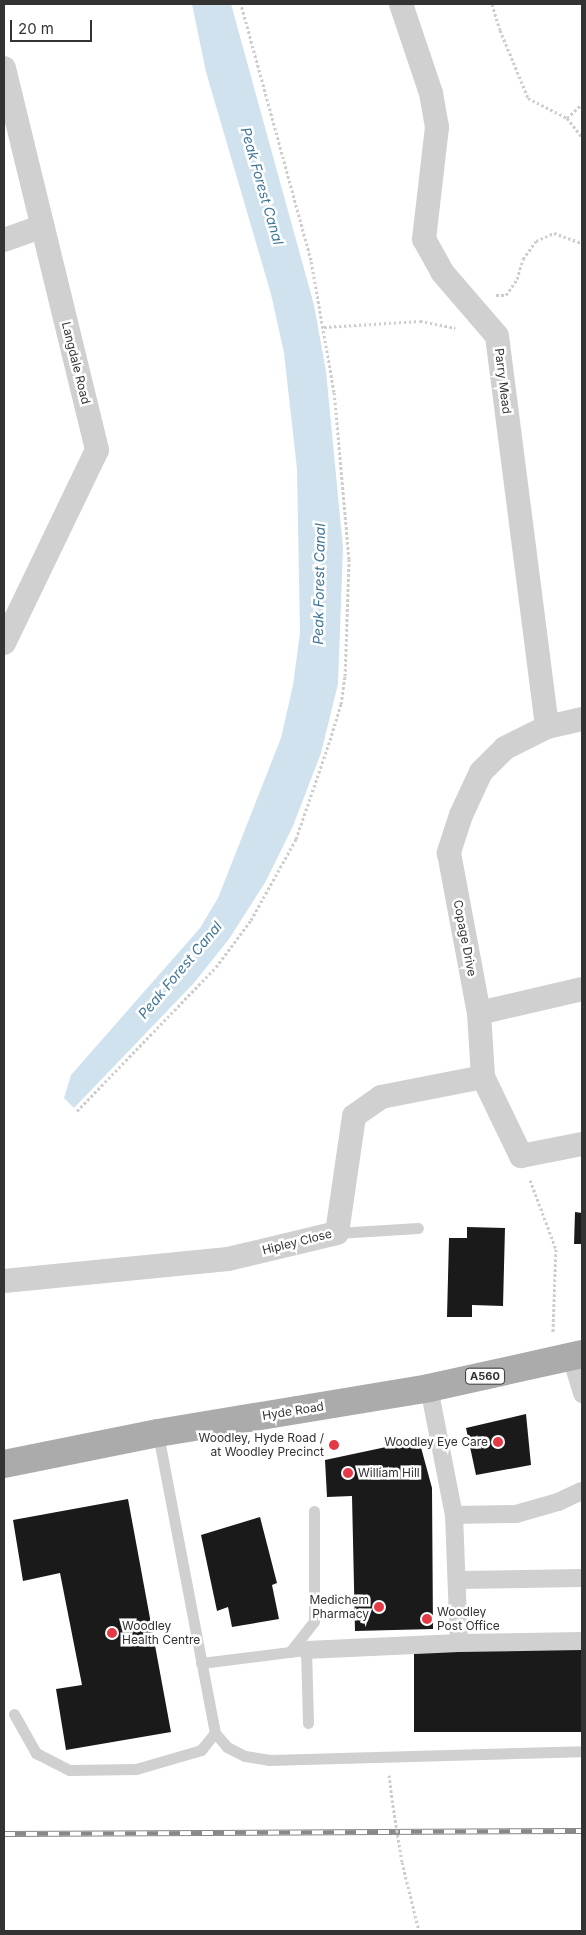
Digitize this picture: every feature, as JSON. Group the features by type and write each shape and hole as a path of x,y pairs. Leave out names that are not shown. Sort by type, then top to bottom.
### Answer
{"main road":[{"name":"Hyde Road","path":"4,1464 158,1434 429,1388 568,1357"}],"street":[{"name":"Parry Mead","path":"401,4 431,92 437,127 424,239 442,272 497,336 547,727"},
{"name":"Langdale Road","path":"4,68 97,450 4,643"},
{"path":"4,240 43,226"},
{"name":"Copage Drive","path":"521,1156 483,1077 480,1013 449,853 461,815 480,772 505,748 547,727 582,719"},
{"path":"480,1013 582,989"},
{"name":"Hipley Close","path":"4,1281 228,1259 337,1233 354,1116 380,1097 483,1077"},
{"path":"521,1156 582,1144"},
{"path":"568,1357 582,1394"},
{"path":"429,1388 454,1515 459,1643"},
{"path":"454,1515 516,1514 558,1502 582,1490"},
{"path":"457,1580 582,1578"},
{"path":"298,1651 459,1643 582,1641"}],"lane":[{"path":"337,1233 418,1228"},
{"path":"158,1434 215,1733 227,1747 245,1756 269,1760 582,1751"},
{"path":"308,1723 298,1651 314,1621 314,1511"},
{"path":"201,1663 298,1651"},
{"path":"14,1714 36,1753 69,1770 136,1769 202,1750 215,1733"}],"path":[{"path":"77,1111 216,967 233,946 285,862 314,793 341,704 345,676 349,568 339,435 324,327 311,260 241,4"},
{"path":"492,4 500,30 528,98 567,118 582,137"},
{"path":"567,118 582,104"},
{"path":"461,295 506,295 517,279 523,259 536,241 554,233 582,243"},
{"path":"324,327 420,321 497,336"},
{"path":"521,1156 556,1249 568,1357"},
{"path":"392,1800 402,1862 419,1931"}],"water":[{"name":"Peak Forest Canal","path":"192,4 231,4 314,305 326,371 343,548 338,684 321,753 293,826 266,881 229,939 194,983 74,1108 64,1098 71,1075 200,928 218,898 281,738 293,685 300,633 297,469 284,353 271,294 206,72"}],"building":[{"path":"575,1212 582,1213 582,1244 574,1244"},
{"path":"467,1227 505,1228 503,1306 472,1305 472,1317 447,1317 449,1238 467,1238"},
{"path":"526,1414 531,1465 476,1475 466,1428"},
{"path":"419,1440 432,1488 433,1629 355,1631 352,1496 327,1497 325,1460"},
{"name":"Woodley Health Centre","path":"128,1499 171,1732 66,1750 56,1689 82,1685 60,1573 23,1581 13,1520"},
{"path":"260,1517 277,1583 272,1585 279,1619 232,1627 228,1607 217,1611 201,1535"},
{"path":"414,1645 582,1645 582,1732 414,1732"}],"railway":[{"path":"4,1834 582,1831"}],"place":[{"name":"Woodley Eye Care","path":"498,1442"},
{"name":"Woodley, Hyde Road / at Woodley Precinct","path":"334,1445"},
{"name":"William Hill","path":"348,1473"},
{"name":"Medichem Pharmacy","path":"379,1607"},
{"name":"Woodley Post Office","path":"427,1619"},
{"name":"Woodley Health Centre","path":"112,1633"}]}
